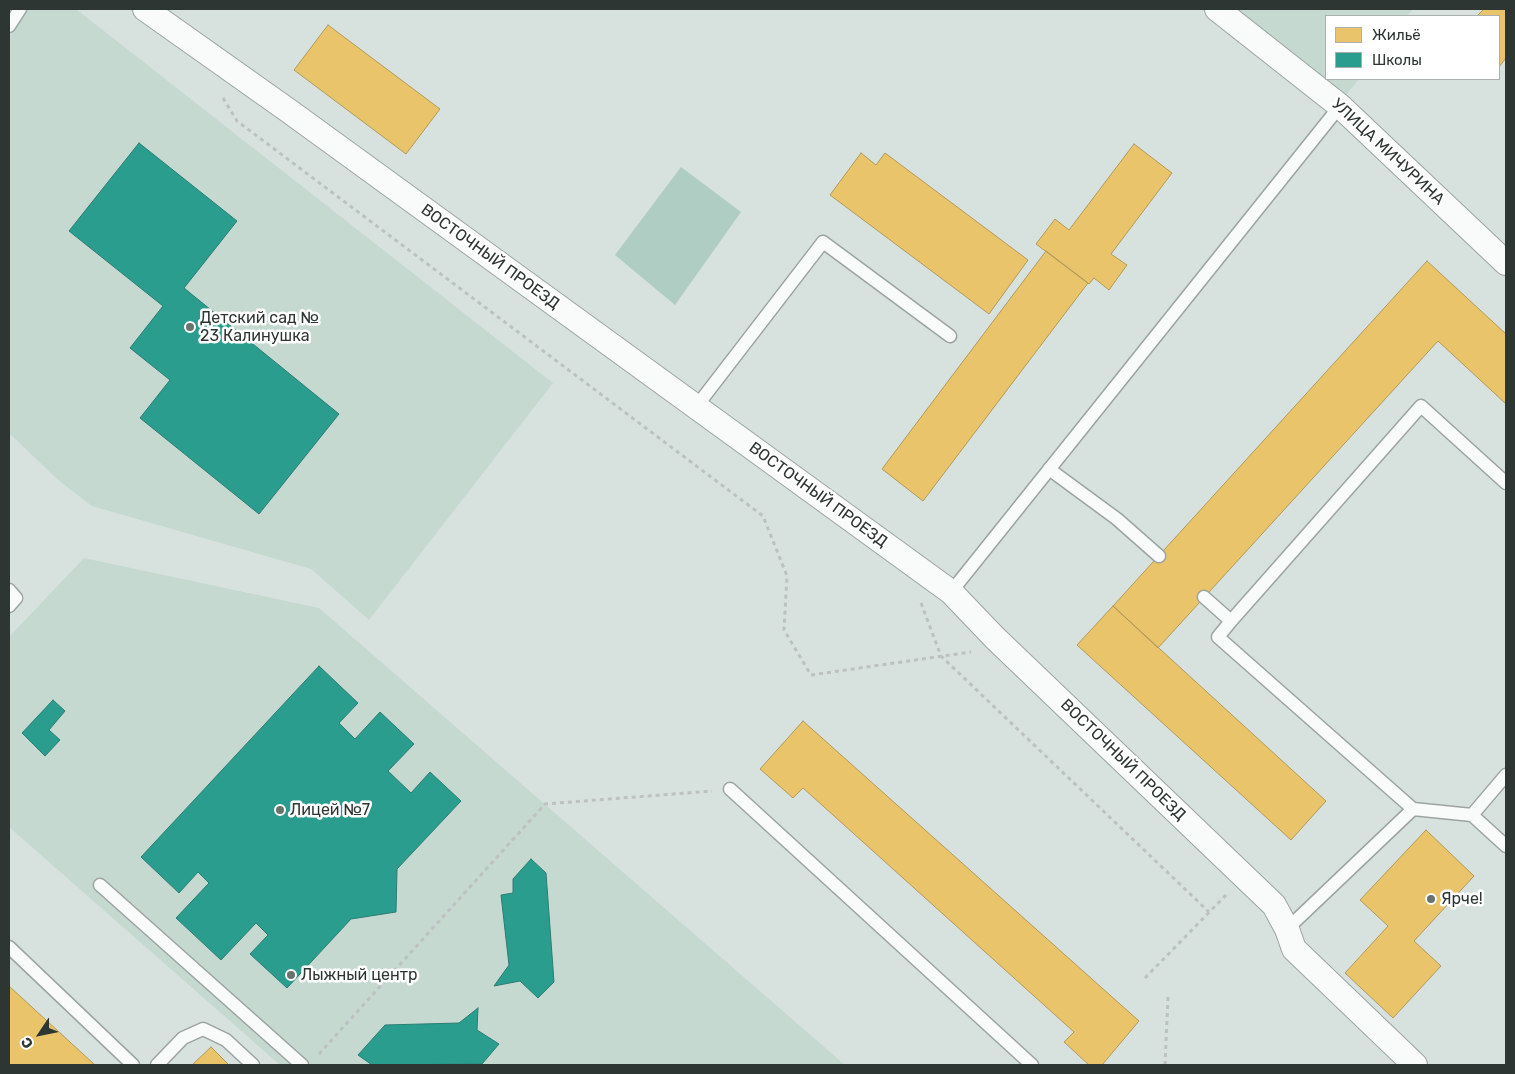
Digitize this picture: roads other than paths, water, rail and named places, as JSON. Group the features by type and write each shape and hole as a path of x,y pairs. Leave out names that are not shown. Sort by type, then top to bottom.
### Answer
{"street":[{"name":"ВОСТОЧНЫЙ ПРОЕЗД","path":"145,9 297,116 951,592 1004,647 1274,905 1287,929 1294,950 1415,1065"},
{"name":"УЛИЦА МИЧУРИНА","path":"1217,9 1340,106 1506,263"}],"lane":[{"path":"9,26 20,9"},
{"path":"951,592 1340,106"},
{"path":"696,407 823,242 950,336"},
{"path":"1506,483 1421,406 1218,637 1413,809 1472,815 1506,846"},
{"path":"1049,469 1117,519 1159,556"},
{"path":"9,590 16,598 9,606"},
{"path":"1204,597 1231,621"},
{"path":"1472,815 1506,775"},
{"path":"730,789 1032,1065"},
{"path":"1287,929 1413,809"},
{"path":"100,885 302,1065"},
{"path":"9,946 134,1065"},
{"path":"157,1065 183,1038 203,1029 226,1040 252,1065"}],"place":[{"name":"Детский сад № 23 Калинушка","path":"190,327"},
{"name":"Лицей №7","path":"280,810"},
{"name":"Ярче!","path":"1431,899"},
{"name":"Лыжный центр","path":"291,975"}]}
